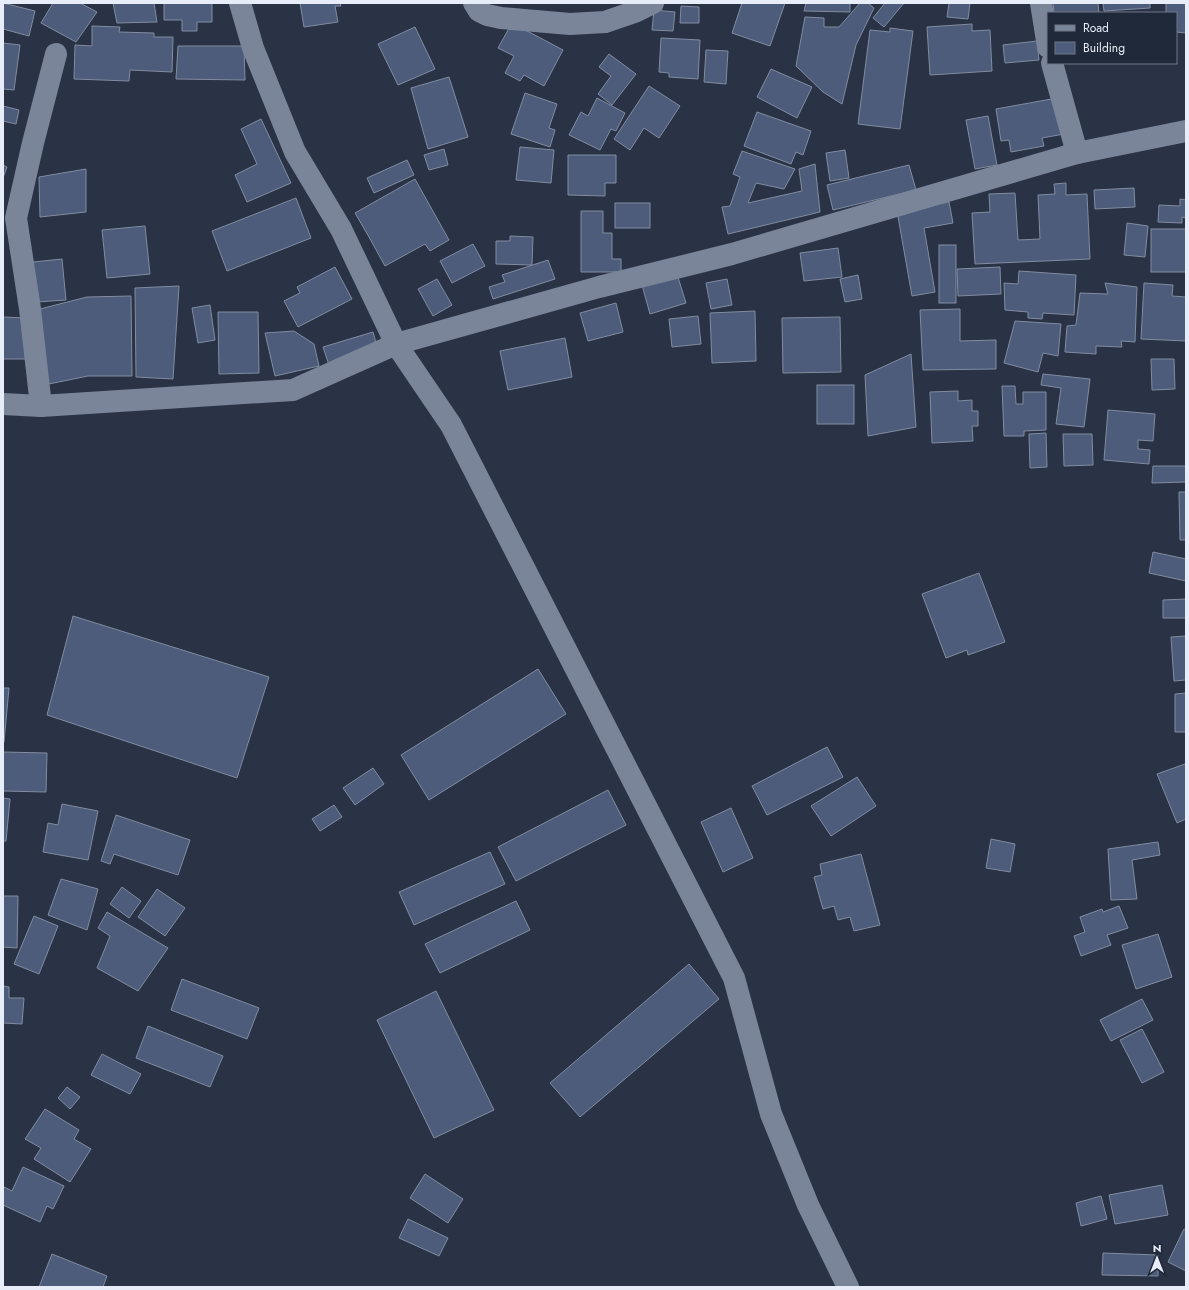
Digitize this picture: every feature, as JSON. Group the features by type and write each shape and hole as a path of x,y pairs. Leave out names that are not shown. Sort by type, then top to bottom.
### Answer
{"street":[{"path":"240,3 253,48 295,152 341,229 396,344 451,425 734,978 771,1114 808,1205 848,1287"},
{"path":"474,3 479,11 487,15 501,18 570,24 604,22 637,11 653,3"},
{"path":"1041,3 1047,41"},
{"path":"41,406 30,309 16,218 33,143 56,54"},
{"path":"1052,64 1077,153"},
{"path":"3,404 41,406 293,390 396,344 599,287 732,254 1077,153 1186,131"}],"building":[{"path":"3,3 35,11 29,36 3,29"},
{"path":"53,3 80,3 97,12 76,42 41,23"},
{"path":"113,3 154,3 157,22 117,23"},
{"path":"164,3 212,3 212,22 197,22 197,31 182,31 182,20 164,20"},
{"path":"300,3 340,3 341,6 335,6 338,22 304,27"},
{"path":"742,3 785,3 770,46 732,33"},
{"path":"806,3 850,3 850,12 804,11"},
{"path":"860,3 868,3 874,8 856,45 842,104 823,92 796,66 805,17 824,18 824,27 839,27"},
{"path":"885,3 904,3 884,27 873,18"},
{"path":"949,3 970,3 968,19 947,17"},
{"path":"1053,3 1098,3 1099,12 1054,12"},
{"path":"1103,3 1150,3 1150,8 1104,11"},
{"path":"1166,3 1186,3 1186,33 1177,32 1177,12 1166,12"},
{"path":"681,6 699,7 699,23 680,23"},
{"path":"654,10 675,12 673,31 652,30"},
{"path":"512,23 563,50 544,86 524,75 520,81 505,73 514,56 498,48"},
{"path":"972,24 972,31 990,30 992,71 930,75 927,27"},
{"path":"92,26 120,27 119,32 154,33 154,37 173,37 172,72 130,70 129,81 74,79 75,45 92,46"},
{"path":"415,27 435,69 398,85 378,44"},
{"path":"890,28 913,31 900,129 858,124 870,30 890,32"},
{"path":"661,38 700,40 698,79 669,77 669,73 659,72"},
{"path":"1037,41 1039,60 1005,63 1003,45"},
{"path":"3,43 20,45 14,90 3,89"},
{"path":"178,46 244,46 245,80 176,79"},
{"path":"706,50 728,51 726,84 704,82"},
{"path":"609,54 636,74 612,105 598,94 611,76 599,67"},
{"path":"771,69 812,87 797,118 757,97"},
{"path":"449,77 468,137 428,149 411,88"},
{"path":"649,86 680,106 659,138 644,128 630,150 614,139"},
{"path":"525,93 557,104 549,128 555,130 550,147 511,134"},
{"path":"597,98 625,113 616,131 611,129 600,150 569,135 581,112 588,116"},
{"path":"1057,98 1064,134 1042,138 1044,146 1011,152 1009,140 1001,141 996,109"},
{"path":"3,106 19,110 16,124 3,121"},
{"path":"757,112 811,131 803,155 796,152 791,164 744,146"},
{"path":"988,116 997,165 975,169 966,120"},
{"path":"261,119 291,183 247,202 235,175 257,164 241,129"},
{"path":"520,147 554,150 551,183 516,180"},
{"path":"444,149 448,165 429,170 424,155"},
{"path":"845,150 849,178 830,181 826,153"},
{"path":"742,151 795,169 784,189 756,183 748,203 802,191 799,169 815,164 820,212 728,234 722,207 730,206 740,177 733,174"},
{"path":"568,155 616,155 616,183 605,183 605,196 568,195"},
{"path":"407,160 414,175 374,193 367,178"},
{"path":"3,165 7,167 3,178"},
{"path":"909,165 916,190 833,210 827,185"},
{"path":"86,169 86,212 40,217 39,177"},
{"path":"415,179 449,240 430,251 425,244 385,266 355,213"},
{"path":"1066,183 1066,195 1087,194 1090,259 975,264 972,213 990,212 989,194 1015,193 1018,240 1040,239 1038,195 1055,194 1054,184"},
{"path":"1134,188 1135,207 1095,209 1094,190"},
{"path":"296,198 311,238 227,271 212,231"},
{"path":"1180,199 1186,200 1186,218 1182,217 1182,223 1158,222 1159,205 1180,206"},
{"path":"949,202 953,223 924,228 935,292 912,296 897,211"},
{"path":"615,203 650,203 650,228 615,228"},
{"path":"581,211 603,211 603,233 612,233 612,259 621,259 621,272 581,272"},
{"path":"1127,223 1148,226 1145,257 1124,255"},
{"path":"145,226 150,274 107,278 102,230"},
{"path":"1151,229 1186,229 1186,272 1151,272"},
{"path":"510,236 533,237 532,265 496,264 496,241 510,241"},
{"path":"473,244 485,266 452,283 440,261"},
{"path":"939,245 956,245 956,303 939,303"},
{"path":"838,248 842,277 804,281 800,253"},
{"path":"62,259 66,300 37,302 33,262"},
{"path":"548,260 555,279 493,299 489,287 505,282 502,275"},
{"path":"335,267 352,299 298,327 284,301 300,293 297,287"},
{"path":"1000,267 1001,294 958,296 957,269"},
{"path":"1019,271 1076,275 1074,315 1043,313 1042,319 1028,318 1028,312 1005,310 1004,283 1018,284"},
{"path":"677,274 686,303 650,314 642,285"},
{"path":"858,275 862,299 845,302 840,279"},
{"path":"437,279 452,305 433,316 418,289"},
{"path":"727,279 732,305 711,309 706,283"},
{"path":"1105,283 1137,287 1135,342 1121,341 1122,347 1096,346 1096,354 1065,352 1067,326 1076,325 1080,293 1108,294"},
{"path":"1144,283 1173,285 1172,296 1186,297 1186,341 1141,339"},
{"path":"179,286 173,379 136,377 135,288"},
{"path":"131,296 132,376 88,376 44,385 40,309 87,297"},
{"path":"616,303 623,332 588,341 580,313"},
{"path":"210,305 215,340 198,343 192,308"},
{"path":"960,309 960,341 996,340 996,369 923,370 920,310"},
{"path":"755,311 756,361 712,363 710,313"},
{"path":"218,312 258,312 259,373 219,374"},
{"path":"698,316 701,344 672,347 669,319"},
{"path":"3,317 27,318 26,359 3,359"},
{"path":"840,317 841,372 783,373 782,318"},
{"path":"1015,321 1061,324 1058,356 1043,353 1038,372 1004,363"},
{"path":"294,331 314,344 319,366 275,376 265,333"},
{"path":"373,332 378,350 329,365 323,347"},
{"path":"565,338 572,377 508,390 500,351"},
{"path":"911,354 916,427 868,436 865,375"},
{"path":"1151,359 1174,359 1175,389 1152,390"},
{"path":"1043,374 1090,379 1084,427 1056,424 1061,388 1041,385"},
{"path":"817,385 854,385 854,424 817,424"},
{"path":"1002,386 1015,386 1016,404 1023,404 1023,392 1046,392 1046,430 1024,431 1024,436 1004,436"},
{"path":"958,391 958,401 972,400 972,411 978,411 978,426 972,426 973,441 932,443 930,392"},
{"path":"1108,410 1155,414 1153,441 1138,440 1138,449 1150,450 1149,464 1104,460"},
{"path":"1046,433 1047,467 1030,468 1029,434"},
{"path":"1063,434 1092,434 1093,465 1064,466"},
{"path":"1153,466 1186,466 1186,482 1152,483"},
{"path":"1179,492 1186,492 1186,540 1180,540"},
{"path":"1153,552 1186,559 1186,581 1149,573"},
{"path":"979,573 1005,642 968,655 967,650 946,658 922,594"},
{"path":"1186,599 1186,618 1163,618 1163,600"},
{"path":"73,616 269,677 237,778 47,715"},
{"path":"1186,636 1186,680 1174,681 1171,637"},
{"path":"538,669 566,714 429,800 401,755"},
{"path":"3,688 9,688 4,742 3,742"},
{"path":"1186,693 1186,732 1175,732 1175,694"},
{"path":"827,747 843,777 767,815 752,786"},
{"path":"3,752 47,753 46,792 3,791"},
{"path":"1185,764 1186,819 1177,823 1157,774"},
{"path":"373,768 384,784 355,805 343,788"},
{"path":"857,777 876,806 831,836 811,806"},
{"path":"608,790 626,825 516,881 498,847"},
{"path":"3,798 10,799 6,841 3,841"},
{"path":"62,804 98,811 88,860 43,852 48,823 58,825"},
{"path":"334,805 342,817 320,831 312,819"},
{"path":"731,808 753,858 723,872 701,822"},
{"path":"116,815 190,840 178,875 114,854 110,864 101,861"},
{"path":"991,839 1015,844 1010,872 986,868"},
{"path":"1158,842 1160,855 1132,860 1137,899 1111,900 1108,849"},
{"path":"490,852 505,884 414,925 399,892"},
{"path":"861,854 880,925 854,931 850,917 838,920 834,906 823,909 814,877 822,875 820,864"},
{"path":"61,879 98,889 87,930 48,915"},
{"path":"122,887 141,901 129,918 110,904"},
{"path":"157,889 185,908 165,936 138,917"},
{"path":"3,896 18,896 17,948 3,947"},
{"path":"516,901 530,930 440,973 425,944"},
{"path":"1119,906 1128,928 1107,935 1111,945 1081,956 1074,936 1085,932 1080,917 1102,909 1103,912"},
{"path":"107,912 168,948 138,991 97,968 110,936 98,928"},
{"path":"34,916 58,926 39,974 14,964"},
{"path":"1158,934 1172,977 1136,989 1122,945"},
{"path":"689,964 719,999 580,1117 550,1083"},
{"path":"182,979 259,1008 247,1039 171,1010"},
{"path":"3,986 9,987 9,998 24,998 22,1024 3,1023"},
{"path":"436,991 494,1110 434,1138 377,1020"},
{"path":"1142,999 1153,1020 1111,1041 1100,1020"},
{"path":"148,1026 223,1056 210,1087 136,1058"},
{"path":"1142,1029 1164,1072 1142,1083 1120,1040"},
{"path":"102,1054 141,1074 130,1094 91,1075"},
{"path":"67,1087 80,1097 70,1109 58,1098"},
{"path":"45,1109 79,1130 74,1139 91,1149 70,1182 34,1159 41,1148 25,1139"},
{"path":"23,1167 64,1186 53,1209 47,1206 40,1222 3,1205 4,1187 12,1191"},
{"path":"425,1174 463,1199 448,1223 410,1198"},
{"path":"1162,1185 1168,1215 1115,1224 1109,1195"},
{"path":"1101,1196 1107,1219 1081,1226 1076,1203"},
{"path":"408,1219 448,1238 439,1256 399,1238"},
{"path":"1184,1229 1186,1230 1186,1271 1168,1262"},
{"path":"1103,1253 1158,1255 1158,1276 1102,1275"},
{"path":"52,1254 107,1276 103,1287 39,1287"}]}
